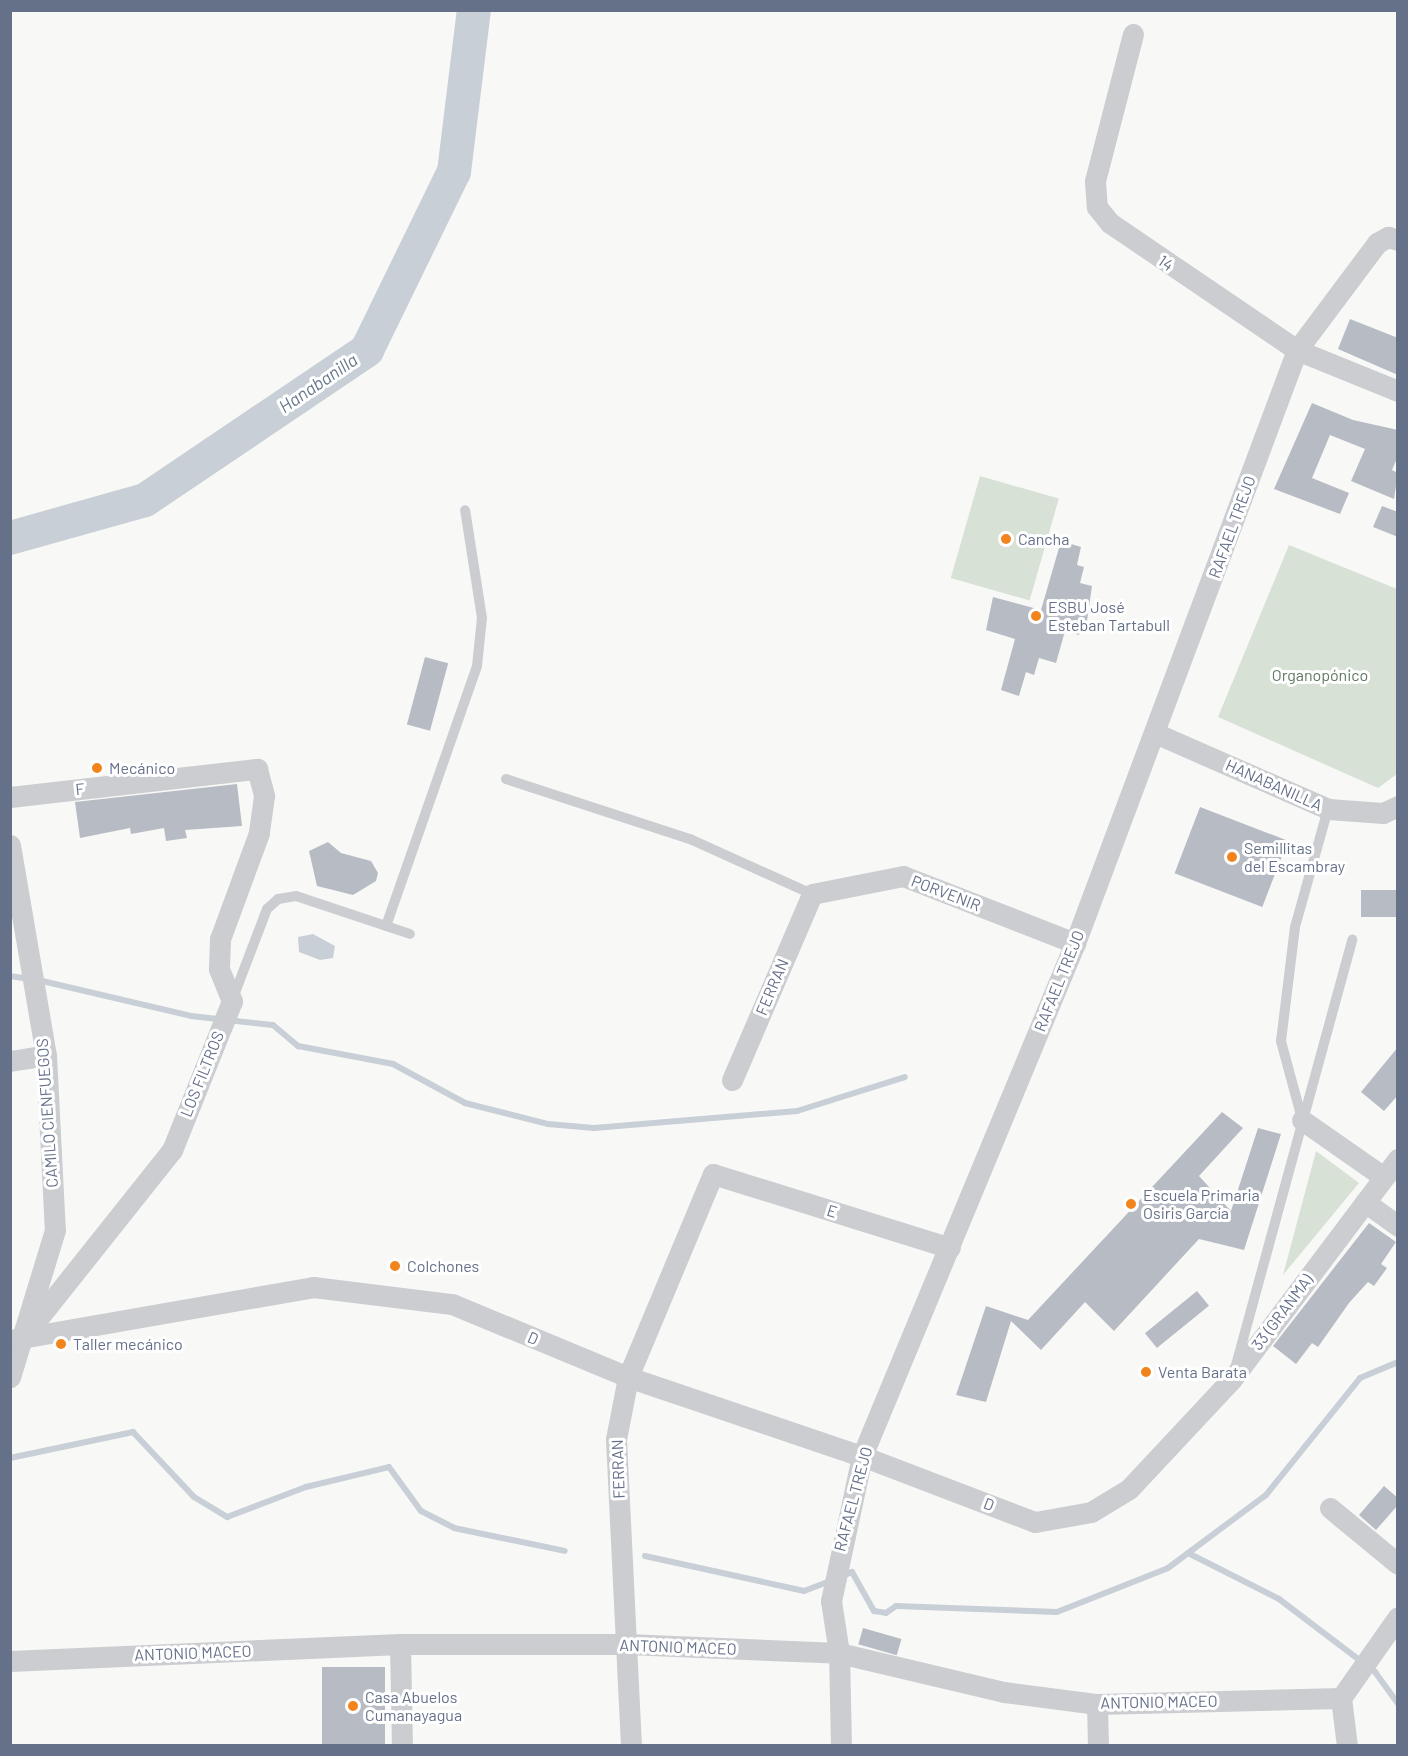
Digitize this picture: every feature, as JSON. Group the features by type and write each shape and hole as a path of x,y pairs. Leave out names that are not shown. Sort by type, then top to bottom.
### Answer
{"street":[{"name":"14","path":"1133,34 1095,181 1097,207 1110,223 1297,350 1398,391"},
{"name":"RAFAEL TREJO","path":"841,1746 839,1653 831,1601 839,1548 862,1456 1075,943 1297,350 1387,242"},
{"name":"HANABANILLA","path":"1155,733 1328,809 1383,813 1398,806"},
{"name":"F","path":"10,797 257,769 264,796 259,833 220,939 219,969 232,1001"},
{"name":"CAMILO CIENFUEGOS","path":"10,845 46,1056 56,1230 17,1339 10,1377"},
{"name":"PORVENIR","path":"812,894 903,876 1075,943"},
{"name":"FERRAN","path":"732,1080 812,894"},
{"name":"LOS FILTROS","path":"17,1339 172,1150 232,1001"},
{"path":"10,1061 46,1056"},
{"path":"1302,1120 1382,1176"},
{"name":"33 (GRANMA)","path":"1035,1522 1091,1512 1129,1489 1232,1380 1382,1176 1398,1159"},
{"name":"FERRAN","path":"631,1746 616,1439 628,1377 713,1174"},
{"name":"E","path":"713,1174 950,1248"},
{"path":"1365,1202 1398,1226"},
{"name":"D","path":"17,1339 313,1287 452,1304 628,1377 862,1456 1035,1522"},
{"path":"1330,1508 1398,1564"},
{"path":"1347,1746 1341,1698 1398,1617"},
{"path":"400,1644 402,1746"},
{"name":"ANTONIO MACEO","path":"10,1661 400,1644 627,1644 839,1653 1004,1692 1097,1704 1341,1698"},
{"path":"1097,1704 1098,1746"}],"lane":[{"path":"386,926 477,666 482,618 465,510"},
{"path":"506,779 690,839 812,894"},
{"path":"1302,1120 1281,1041 1295,927 1328,809"},
{"path":"232,1001 267,909 278,899 296,896 410,934"},
{"path":"1232,1380 1352,940"}],"green space":[{"name":"Cancha","path":"980,476 1059,499 1030,600 951,578"},
{"name":"Organopónico","path":"1289,545 1397,589 1397,774 1378,788 1218,717"},
{"path":"1316,1151 1359,1183 1283,1275"}],"shaded area":[{"path":"313,934 335,946 333,958 320,960 299,952 298,937"}],"building":[{"path":"1350,319 1398,338 1398,375 1338,349"},
{"path":"1312,403 1353,420 1398,430 1398,456 1392,470 1398,473 1394,499 1351,481 1365,449 1330,435 1312,478 1349,493 1340,514 1274,489"},
{"path":"1382,506 1398,512 1398,537 1373,527"},
{"path":"1061,541 1081,547 1077,565 1084,567 1080,583 1092,586 1087,621 1083,620 1079,635 1065,631 1056,663 1039,658 1034,675 1026,672 1019,696 1001,690 1015,639 986,630 993,597 1041,610"},
{"path":"425,657 448,663 430,731 407,725"},
{"path":"237,784 242,826 185,830 187,838 166,841 164,828 131,834 130,828 80,838 75,802"},
{"name":"Semillitas del Escambray","path":"1200,807 1288,841 1262,907 1175,873"},
{"path":"328,842 341,853 371,861 378,873 376,881 353,895 317,886 309,851"},
{"path":"1361,890 1398,890 1398,917 1361,917"},
{"path":"1398,1047 1398,1095 1384,1111 1361,1092"},
{"path":"1222,1112 1243,1128 1199,1176 1231,1211 1258,1128 1281,1134 1244,1250 1199,1239 1114,1331 1085,1302 1041,1350 1011,1321 986,1402 956,1395 986,1306 1028,1320"},
{"path":"1369,1223 1396,1242 1381,1264 1387,1268 1374,1286 1368,1282 1349,1303 1318,1347 1312,1343 1296,1364 1273,1346"},
{"path":"1197,1291 1209,1306 1157,1348 1145,1333"},
{"path":"1384,1486 1398,1498 1398,1505 1376,1530 1359,1515"},
{"path":"863,1628 901,1639 897,1655 858,1644"},
{"name":"Casa Abuelos Cumanayagua","path":"322,1667 385,1667 385,1746 322,1746"}],"waterway":[{"name":"Hanabanilla","path":"10,538 145,500 367,350 454,172 474,10"},
{"path":"10,976 28,979"},
{"path":"38,980 191,1016 273,1025 298,1046 393,1064 465,1103 548,1124 594,1128 797,1111 905,1077"},
{"path":"842,1576 852,1572 874,1611 886,1613 896,1606 1057,1612 1168,1568 1266,1495 1360,1378 1398,1362"},
{"path":"10,1458 133,1432 194,1497 227,1517 306,1487 389,1467 421,1511 454,1528 565,1551"},
{"path":"1188,1553 1279,1599 1375,1672 1398,1704"},
{"path":"645,1556 804,1591 830,1581"}],"place":[{"name":"Cancha","path":"1006,539"},
{"name":"ESBU José Esteban Tartabull","path":"1036,616"},
{"name":"Mecánico","path":"97,768"},
{"name":"Semillitas del Escambray","path":"1232,857"},
{"name":"Escuela Primaria Osiris García","path":"1131,1204"},
{"name":"Colchones","path":"395,1266"},
{"name":"Taller mecánico","path":"61,1344"},
{"name":"Venta Barata","path":"1146,1372"},
{"name":"Casa Abuelos Cumanayagua","path":"353,1706"}]}
